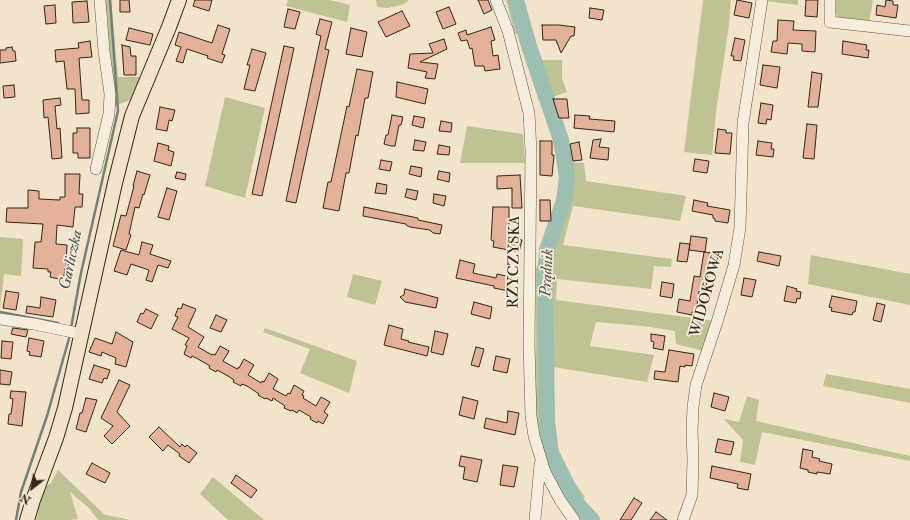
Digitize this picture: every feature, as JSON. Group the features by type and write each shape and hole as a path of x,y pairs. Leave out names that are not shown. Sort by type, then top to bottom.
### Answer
{"main road":[{"path":"28,520 34,495 60,426 73,332 132,116 179,0"}],"street":[{"path":"96,169 108,114 110,94 104,51 100,0"},
{"name":"RZYCZYSKA","path":"496,0 508,31 529,114 531,157 529,345 531,416 534,436 545,472 560,500 574,520"},
{"name":"WIDOKOWA","path":"683,520 692,495 692,431 696,385 734,265 740,228 743,123 762,0"},
{"path":"830,0 830,22 910,31"},
{"path":"0,319 73,332"},
{"path":"534,520 540,459"}],"green space":[{"path":"104,0 111,0 118,77 141,77 130,100 112,107"},
{"path":"288,0 330,0 350,5 347,22 286,6"},
{"path":"376,0 409,0 404,4 388,8 377,7"},
{"path":"506,0 520,0 537,52 524,55 522,34 515,34"},
{"path":"703,0 731,0 729,25 716,112 712,155 684,152"},
{"path":"798,0 798,5 765,1"},
{"path":"833,0 873,0 869,24 838,18 834,9"},
{"path":"562,60 562,78 567,92 550,98 559,128 550,127 541,101 539,101 526,61"},
{"path":"225,97 265,108 245,198 205,186"},
{"path":"467,126 523,134 525,163 460,163"},
{"path":"556,138 565,138 569,162 584,163 586,181 686,196 680,221 573,206 563,245 672,259 671,267 654,266 651,289 557,279 556,300 715,321 704,351 676,344 675,331 643,326 596,322 590,346 654,355 647,382 553,367 555,435 559,451 570,476 585,497 582,500 594,517 598,520 579,520 563,499 545,459 535,428 536,268 542,259 564,188 563,162 558,159"},
{"path":"0,237 23,239 21,276 4,274 0,308"},
{"path":"811,255 910,274 910,305 808,284"},
{"path":"353,274 382,281 375,305 347,297"},
{"path":"265,328 357,361 349,393 300,373 310,349 263,332"},
{"path":"826,374 910,389 910,403 823,386"},
{"path":"747,396 759,400 756,421 910,456 910,461 762,432 755,465 740,462 743,440 724,419 739,422"},
{"path":"58,470 105,515 128,520 98,520 89,508 70,492 78,519 36,520 44,488 51,483"},
{"path":"213,477 264,520 228,520 200,494"}],"building":[{"path":"120,0 129,0 130,12 120,12"},
{"path":"195,0 212,0 209,11 193,6"},
{"path":"478,0 488,0 492,10 484,14"},
{"path":"737,0 752,3 749,18 734,15"},
{"path":"806,0 818,0 817,17 805,16"},
{"path":"886,0 893,1 893,5 898,5 896,18 876,15 877,5 885,7"},
{"path":"87,1 89,22 73,23 72,2"},
{"path":"55,5 56,23 46,24 44,6"},
{"path":"449,7 456,24 443,29 436,12"},
{"path":"590,8 604,10 602,20 589,18"},
{"path":"288,9 300,12 295,29 284,27"},
{"path":"402,11 410,26 386,37 378,22"},
{"path":"320,19 332,22 325,49 329,50 296,203 286,201 321,36 316,34"},
{"path":"778,20 794,21 793,30 816,31 815,52 802,51 802,44 788,43 787,54 771,52 773,41 777,41"},
{"path":"218,25 230,29 222,54 225,55 222,63 207,58 208,56 187,49 183,63 176,61 181,47 175,45 179,32 212,43"},
{"path":"542,25 575,27 574,36 571,36 561,53 556,40 543,40"},
{"path":"491,27 495,40 491,41 493,56 498,55 500,69 485,71 484,66 475,66 472,48 470,49 467,40 461,41 458,33 466,30 467,35"},
{"path":"129,28 153,34 150,45 126,40"},
{"path":"351,28 367,32 362,57 346,54"},
{"path":"735,38 745,40 741,61 733,60 734,56 731,56"},
{"path":"444,39 447,49 420,62 438,64 435,79 425,78 427,72 408,68 410,54 433,53 429,44"},
{"path":"90,41 92,57 79,58 82,100 89,100 89,113 76,114 75,89 67,89 64,61 56,62 55,50 79,48 78,43"},
{"path":"843,41 867,45 866,50 869,50 868,58 842,54"},
{"path":"122,45 130,47 131,56 136,56 136,75 124,75"},
{"path":"284,46 294,48 262,196 252,194"},
{"path":"12,47 13,51 15,51 16,61 0,63 0,50 6,50 6,48"},
{"path":"252,49 266,53 255,91 244,89 250,65 247,65"},
{"path":"763,65 780,67 777,88 760,85"},
{"path":"357,69 373,72 368,98 365,98 358,136 356,135 349,173 346,173 339,211 323,208 328,182 331,182 347,106 349,107"},
{"path":"812,72 822,74 818,107 808,107"},
{"path":"397,82 428,89 425,104 396,97"},
{"path":"14,85 15,97 4,98 3,86"},
{"path":"60,98 61,105 55,106 57,129 60,128 62,158 52,159 48,117 44,118 43,100"},
{"path":"553,99 567,99 569,118 559,118"},
{"path":"761,103 773,105 771,120 767,119 766,124 758,123"},
{"path":"160,107 175,110 172,121 169,120 167,131 156,129"},
{"path":"392,115 403,117 401,125 399,125 395,146 384,144 386,135 388,135"},
{"path":"575,115 590,116 589,119 615,121 614,132 574,128"},
{"path":"414,116 425,118 423,128 412,125"},
{"path":"441,121 452,123 451,132 439,131"},
{"path":"807,124 817,125 814,159 803,158"},
{"path":"77,128 90,128 90,158 78,158 78,153 73,153 73,133 77,133"},
{"path":"718,129 726,130 726,133 732,133 730,154 715,153"},
{"path":"601,139 599,147 609,148 608,160 590,158 593,140"},
{"path":"415,140 426,142 424,151 413,150"},
{"path":"540,141 552,141 552,155 554,155 552,176 540,175"},
{"path":"758,141 772,143 771,149 774,149 773,157 756,155"},
{"path":"579,142 582,160 573,161 570,144"},
{"path":"158,143 169,146 168,150 174,152 171,166 154,161"},
{"path":"439,145 450,147 449,155 437,154"},
{"path":"695,159 709,161 707,173 693,171"},
{"path":"381,160 392,162 390,171 379,169"},
{"path":"411,166 422,168 421,177 409,174"},
{"path":"137,171 150,175 139,208 135,207 129,234 131,235 126,250 113,246 121,215 126,216"},
{"path":"439,171 450,173 449,182 437,179"},
{"path":"177,172 186,174 185,180 175,178"},
{"path":"65,174 80,174 79,194 83,194 82,207 75,207 73,227 57,225 56,244 67,245 66,265 63,280 50,277 51,272 48,272 48,269 33,268 35,242 41,242 43,224 6,222 7,208 28,208 28,190 39,191 39,199 60,200 60,197 65,197"},
{"path":"520,175 522,208 512,208 512,188 497,189 497,176"},
{"path":"377,183 387,185 386,194 375,193"},
{"path":"167,188 177,191 169,220 158,217"},
{"path":"407,189 418,191 416,200 405,197"},
{"path":"434,194 446,196 444,206 433,203"},
{"path":"540,200 550,200 551,221 540,221"},
{"path":"694,200 708,203 707,206 730,210 728,223 715,221 713,215 692,211"},
{"path":"364,207 418,218 418,220 442,225 440,234 433,233 430,230 410,227 406,224 363,216"},
{"path":"493,207 509,207 509,238 522,240 519,252 493,247 494,241 491,240"},
{"path":"691,236 707,238 705,252 689,250"},
{"path":"142,242 153,245 150,254 171,261 168,268 158,265 152,282 146,280 149,270 131,264 127,275 114,271 121,250 139,255"},
{"path":"680,243 690,244 687,262 677,261"},
{"path":"704,252 718,254 716,268 709,266 705,292 699,291 696,313 692,312 692,315 677,312 679,299 690,301 694,276 700,277"},
{"path":"759,252 781,256 779,266 757,261"},
{"path":"460,260 475,264 473,273 496,278 497,274 511,277 508,291 494,288 494,286 456,278"},
{"path":"744,278 756,280 752,297 741,295"},
{"path":"662,282 674,284 672,298 660,296"},
{"path":"787,286 801,292 800,299 797,298 796,303 784,301"},
{"path":"405,289 438,298 436,308 405,302 400,297 404,295"},
{"path":"6,291 19,293 16,310 3,308"},
{"path":"832,296 857,301 855,312 853,312 852,315 831,311 832,308 829,307"},
{"path":"41,297 56,300 53,317 26,313 27,306 40,308"},
{"path":"474,302 492,307 490,319 471,314"},
{"path":"877,303 885,305 881,322 873,320"},
{"path":"183,304 196,309 188,327 204,337 198,347 212,355 215,355 220,346 229,351 223,361 237,369 244,359 254,365 248,375 261,383 262,381 264,382 269,373 278,379 273,389 286,396 288,393 290,394 294,385 304,391 302,395 304,396 303,398 316,406 321,397 330,402 324,412 328,415 323,424 318,421 317,423 310,419 311,417 299,410 297,413 284,408 285,406 273,398 272,401 266,398 265,399 247,386 242,384 241,386 233,382 234,380 228,376 217,370 216,372 209,368 210,366 192,356 191,358 184,354 187,346 185,345 189,338 172,329 178,317 175,316 178,308 181,309"},
{"path":"146,309 158,315 151,329 137,322 141,313 143,314"},
{"path":"216,315 227,320 221,332 210,328"},
{"path":"389,325 403,329 401,339 429,347 427,356 384,345"},
{"path":"13,328 28,330 26,337 11,334"},
{"path":"435,331 448,334 443,355 431,352"},
{"path":"116,332 133,342 126,367 115,364 116,358 102,352 101,356 89,352 95,338 112,344"},
{"path":"651,334 665,336 663,350 653,348 654,342 651,341"},
{"path":"29,338 44,341 41,357 29,355 30,352 27,351"},
{"path":"2,341 13,342 11,359 1,358"},
{"path":"476,347 484,349 479,367 471,365"},
{"path":"669,350 694,354 692,366 680,366 678,382 654,379 655,371 665,372"},
{"path":"496,356 510,359 507,373 493,370"},
{"path":"94,365 110,370 107,379 104,378 102,383 89,379"},
{"path":"0,370 12,372 10,385 0,384"},
{"path":"119,380 130,385 117,412 130,426 112,444 104,436 113,426 101,418"},
{"path":"11,391 26,392 22,426 8,424 13,399 10,398"},
{"path":"714,393 729,397 725,411 711,407"},
{"path":"463,397 478,401 474,419 459,415"},
{"path":"86,398 97,400 86,432 76,429"},
{"path":"508,411 519,413 515,435 484,428 486,418 507,423"},
{"path":"159,427 180,447 182,444 185,447 187,445 197,453 189,463 168,445 163,451 149,437"},
{"path":"718,439 734,442 731,455 715,452"},
{"path":"803,449 813,451 812,457 820,459 819,461 832,464 830,474 817,472 817,474 800,468"},
{"path":"461,456 482,460 477,482 463,479 465,467 459,466"},
{"path":"92,463 110,473 105,483 86,474"},
{"path":"503,465 518,467 514,487 500,485"},
{"path":"712,466 751,474 748,490 737,488 738,484 710,478"},
{"path":"236,475 257,490 251,498 231,483"},
{"path":"634,498 642,503 631,520 620,520"},
{"path":"656,512 667,520 650,520"}],"waterway":[{"name":"Garliczka","path":"71,328 81,273 118,111 110,0"},
{"name":"Prądnik","path":"516,0 529,46 561,140 567,177 564,200 547,250 545,278 547,422 551,453 576,503 592,520"},
{"path":"0,312 58,323"},
{"name":"Garliczka","path":"16,520 21,492 47,416 70,335"}]}
